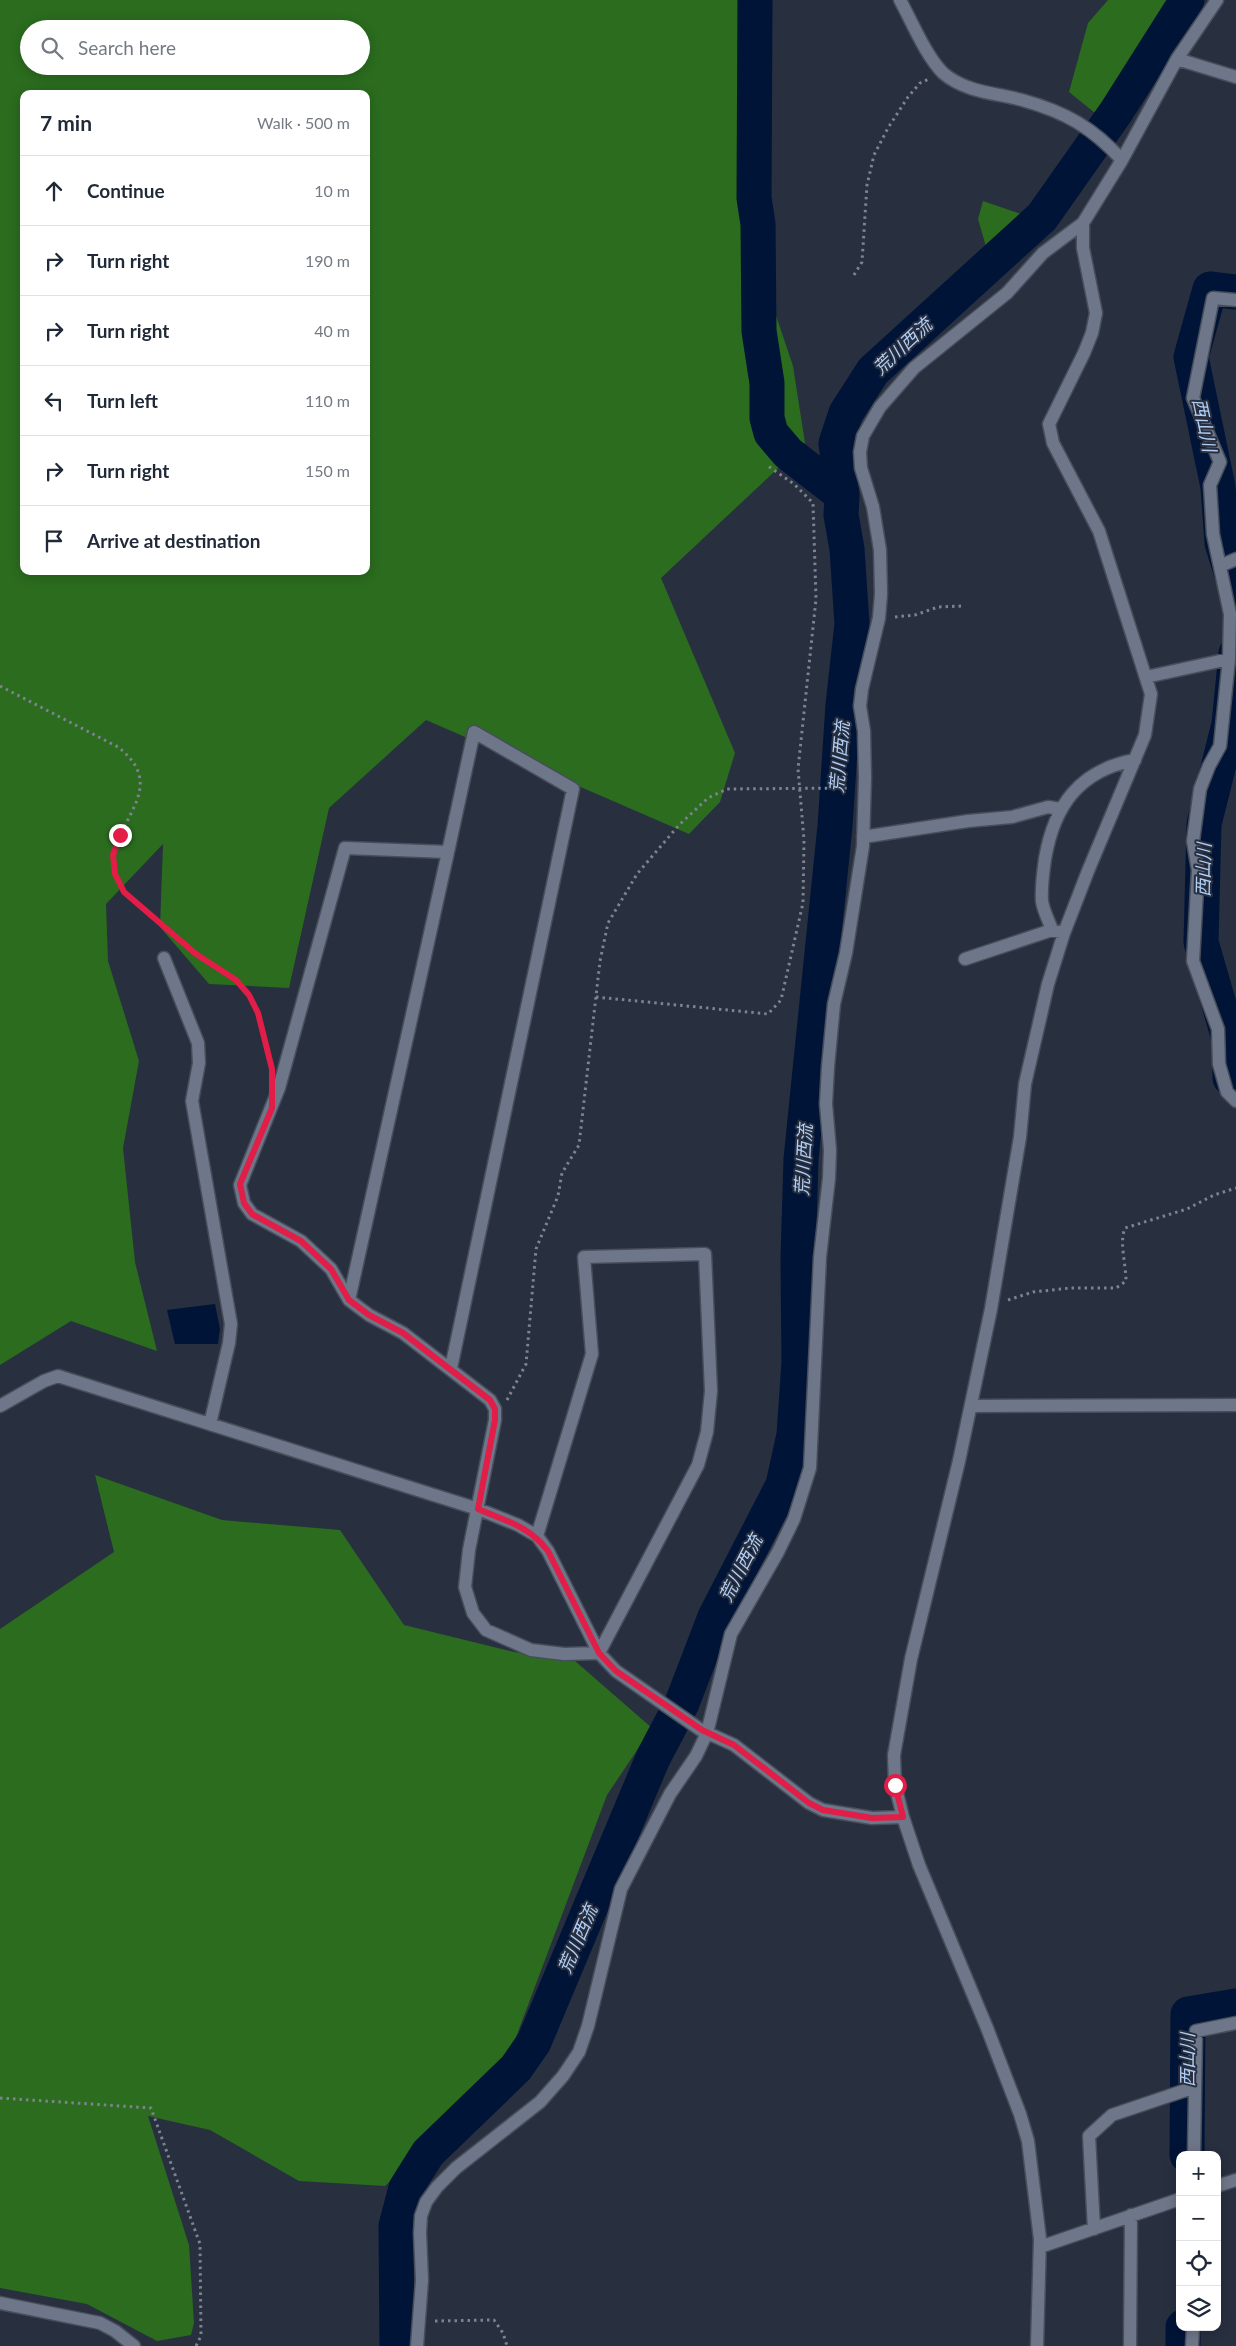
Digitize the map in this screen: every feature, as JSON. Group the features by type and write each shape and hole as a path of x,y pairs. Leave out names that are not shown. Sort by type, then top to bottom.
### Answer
{"street":[{"path":"900,0 933,59 943,72 965,87 1023,100 1064,114 1078,121 1119,156"},
{"path":"417,2346 422,2280 421,2216 426,2202 437,2187 456,2168 540,2102 563,2076 579,2052 590,2017 621,1888 665,1803 696,1756 731,1634 778,1552 794,1519 810,1468 820,1257 829,1178 830,1150 826,1104 828,1067 834,1004 846,953 863,837 865,749 860,706 862,689 879,618 880,550 873,507 861,468 860,452 863,436 880,407 914,368 1007,293 1044,253 1083,223 1119,156 1177,59 1217,0"},
{"path":"1177,59 1236,77"},
{"path":"1037,2346 1040,2247 1028,2140 984,2019 919,1865 903,1817 895,1778 894,1755 911,1658 971,1406 991,1306 1020,1137 1025,1084 1058,931 1145,735 1151,694 1099,531 1053,443 1049,424 1084,353 1092,333 1096,313 1083,248 1083,223"},
{"path":"1236,300 1213,298 1193,398 1220,462 1210,485 1213,534 1230,614 1229,659 1220,746 1208,766 1200,789 1193,841 1198,870 1193,961 1218,1029 1220,1064 1227,1092 1236,1101"},
{"path":"1220,566 1236,559"},
{"path":"1146,677 1229,659"},
{"path":"349,1300 474,732 573,789 451,1368"},
{"path":"1058,931 1042,902 1043,872 1048,841 1056,817 1069,796 1090,776 1121,763 1135,760"},
{"path":"863,837 968,821 1012,817 1048,807 1061,809"},
{"path":"448,852 345,848 279,1088 240,1184 244,1203 252,1214 301,1241 331,1269 349,1300 369,1315 403,1333 451,1368 490,1400 495,1409 495,1420 469,1550 465,1587 473,1613 486,1630 531,1650 564,1654 599,1653"},
{"path":"965,959 1058,931"},
{"path":"164,958 198,1043 199,1063 192,1101 231,1324 229,1343 210,1424"},
{"path":"537,1536 592,1354 584,1257 705,1254 711,1391 707,1432 698,1465 599,1653"},
{"path":"0,1406 44,1381 58,1376 478,1509 518,1525 537,1536 548,1551 599,1653 616,1671 704,1731 734,1745 809,1803 823,1810 872,1818 903,1817"},
{"path":"971,1406 1236,1405"},
{"path":"1194,2151 1196,2030 1236,2024"},
{"path":"1094,2228 1089,2136 1112,2115 1195,2087"},
{"path":"1221,2185 1236,2180"},
{"path":"1040,2247 1176,2200"},
{"path":"1130,2346 1131,2216"},
{"path":"0,2303 100,2323 115,2331 134,2346"},
{"path":"1192,2331 1192,2346"}],"path":[{"path":"854,275 862,262 867,185 874,155 888,128 908,97 920,83 943,72"},
{"path":"596,997 768,1014 782,1000 804,903 804,840 798,769 816,599 813,503 794,484 768,466"},
{"path":"879,618 915,615 938,607 963,606"},
{"path":"0,686 118,747 131,757 139,775 140,792 113,855 115,874 124,892 196,954 236,980 249,995 258,1013 272,1069"},
{"path":"495,1409 504,1404 526,1364 536,1249 558,1196 562,1173 580,1146 596,997 608,923 637,874 679,825 708,798 727,789 855,788"},
{"path":"991,1306 1032,1292 1071,1288 1116,1288 1126,1281 1126,1262 1122,1237 1125,1228 1187,1209 1214,1194 1236,1188"},
{"path":"0,2098 151,2108 200,2244 201,2336 196,2346"},
{"path":"420,2314 437,2322 478,2319 494,2320 504,2333 507,2346"}],"green space":[{"path":"0,0 763,0 759,29 754,250 793,366 805,443 661,578 735,753 720,802 689,834 426,720 329,808 289,988 209,984 160,927 163,844 106,904 108,961 139,1061 123,1148 135,1262 157,1351 71,1321 0,1365"},
{"path":"1108,0 1183,0 1179,20 1133,118 1100,117 1069,92 1088,23"},
{"path":"983,201 1030,217 1009,260 989,257 978,219"},
{"path":"95,1475 222,1520 340,1530 404,1625 514,1652 575,1661 652,1728 607,1795 501,2077 385,2186 299,2181 210,2130 148,2116 189,2245 194,2323 191,2335 157,2341 87,2304 0,2288 0,1629 114,1552"}],"water":[{"path":"215,1304 220,1329 218,1344 175,1344 167,1310"}],"waterway":[{"path":"755,0 754,198 758,224 759,331 767,383 767,418 771,433 788,453 842,495"},
{"name":"荒川西流","path":"397,2346 396,2226 406,2188 428,2153 516,2068 534,2042 653,1758 682,1703 715,1617 783,1485 794,1435 799,1362 798,1259 801,1159 835,826 843,705 852,624 847,549 841,515 842,495 836,443 846,413 873,371 1042,217 1116,112 1187,0"},
{"name":"西山川","path":"1236,292 1210,289 1191,357 1218,487 1222,543 1236,588"},
{"name":"西山川","path":"1236,653 1229,724 1204,824 1201,942 1229,1039 1230,1078 1236,1084"},
{"name":"西山川","path":"1187,2151 1188,2014 1236,2006"},
{"name":"西山川","path":"1183,2331 1183,2346"}],"route":[{"path":"120,835 113,855 115,874 124,892 196,954 219,971 236,980 249,995 258,1013 272,1069 272,1108 240,1184 240,1194 244,1203 252,1214 301,1241 331,1269 349,1300 369,1315 403,1333 451,1368 490,1400 495,1409 495,1420 478,1509 518,1525 537,1536 548,1551 599,1653 616,1671 702,1730 734,1745 809,1803 823,1810 872,1818 903,1817 895,1785"}]}
